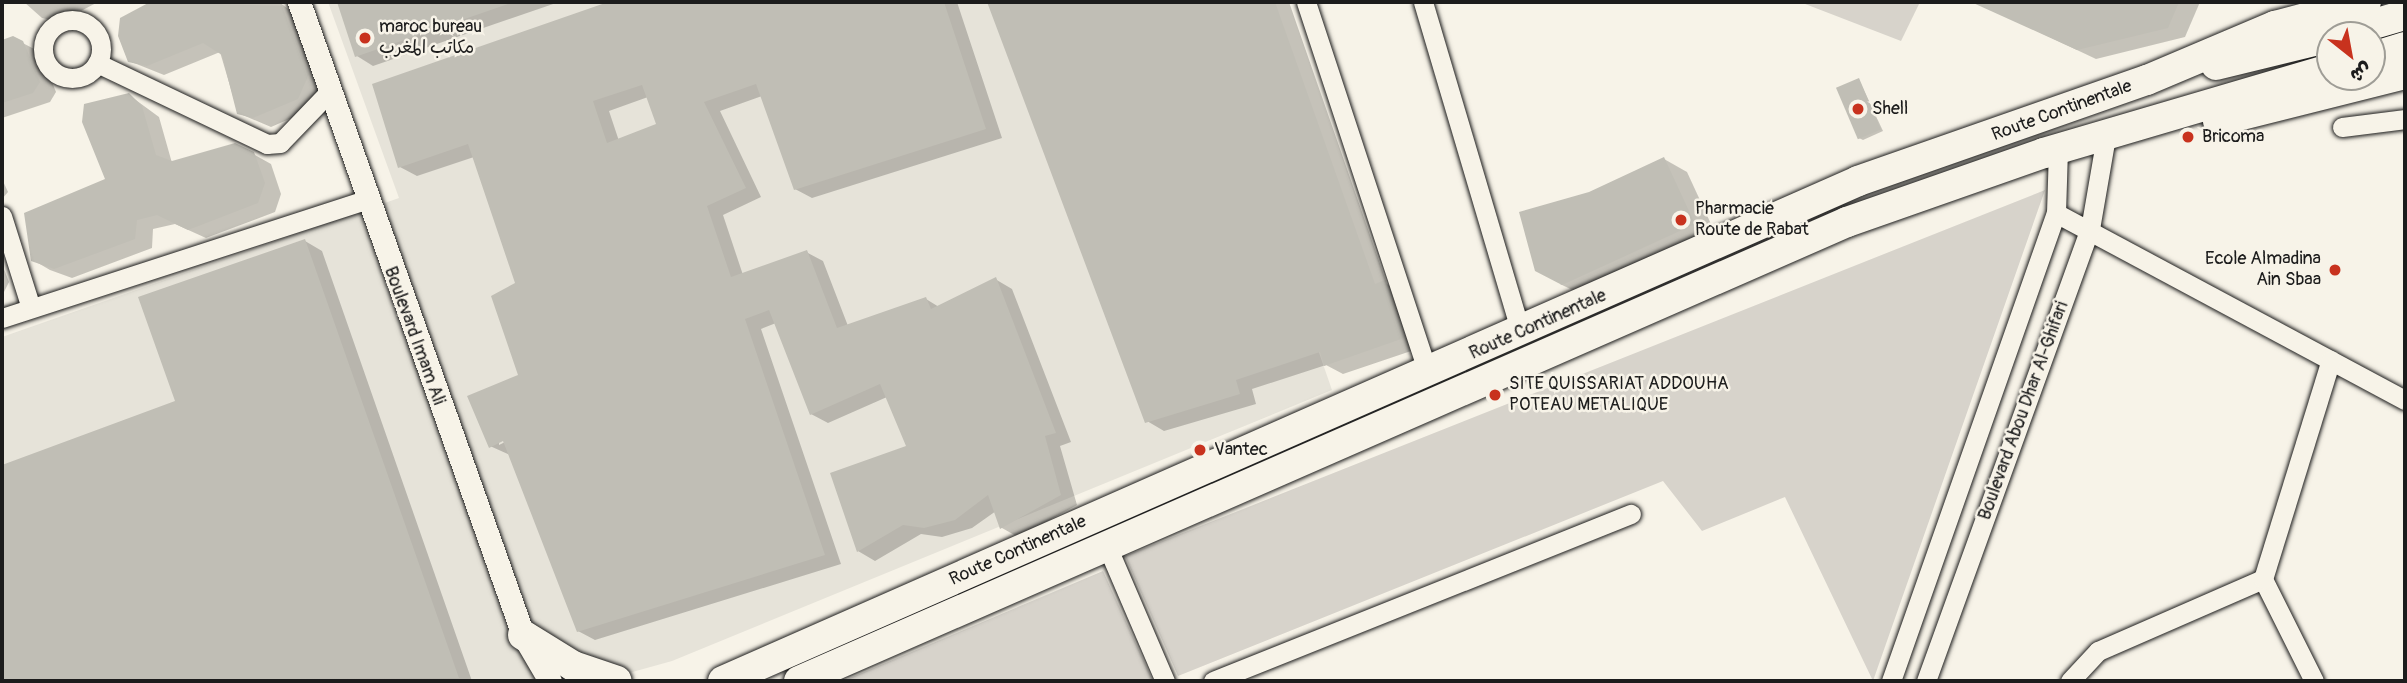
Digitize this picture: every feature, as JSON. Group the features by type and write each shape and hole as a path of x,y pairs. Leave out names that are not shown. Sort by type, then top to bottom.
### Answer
{"main road":[{"name":"Route Continentale","path":"723,681 1521,332 1858,181 2147,80 2275,26 2365,2"},
{"path":"2384,21 2405,15"},
{"path":"2147,80 2316,40"},
{"path":"2386,53 2405,47"},
{"name":"Route Continentale","path":"799,681 1847,222 2059,150 2316,73"},
{"name":"Route Continentale","path":"2115,133 2208,123 2405,74"},
{"path":"523,635 573,666 617,681"}],"street":[{"name":"Boulevard Imam Ali","path":"299,2 365,200 540,676"},
{"path":"1306,2 1428,372"},
{"path":"1423,2 1521,332"},
{"path":"97,63 267,144 280,143 329,92"},
{"path":"2342,127 2405,119"},
{"name":"Boulevard Abou Dhar Al-Ghifari","path":"1926,681 2090,229 2115,133"},
{"name":"Boulevard Abou Dhar Al-Ghifari","path":"1891,681 2056,213 2059,150"},
{"path":"2,318 365,200"},
{"path":"2056,213 2405,400"},
{"path":"2,216 31,308"},
{"path":"2314,681 2263,579 2331,359"},
{"path":"1213,681 1631,514"},
{"path":"1107,546 1165,681"},
{"path":"2070,681 2098,651 2263,579"}],"shaded area":[{"path":"328,2 1197,2 1332,390 672,661 600,681 2,681 2,337 399,198"},
{"path":"1800,2 1920,2 1901,41"},
{"path":"2045,190 1873,681 1785,497 1702,531 1663,481 1178,676 1125,556"},
{"path":"1103,571 1153,681 843,681"}],"building":[{"path":"150,2 282,6 309,74 298,99 253,118 237,114 222,55 203,43 147,66 128,62 118,36 120,18"},
{"path":"337,2 508,2 508,4 355,57"},
{"path":"608,2 944,2 986,129 794,190 756,84 704,102 746,188 707,206 731,277 807,250 837,328 926,297 931,309 996,277 1056,433 1045,436 1061,495 1000,529 988,495 955,520 924,528 903,525 857,552 830,473 906,446 880,384 810,415 769,310 745,319 825,555 577,632 503,441 489,448 467,396 518,375 491,296 515,283 468,144 398,168 372,84","holes":["642,85 656,124 607,143 593,101"]},
{"path":"987,2 1275,2 1375,284 1385,280 1404,338 1324,366 1320,352 1236,380 1240,394 1145,423"},
{"path":"1971,2 2179,2 2168,28 2077,50"},
{"path":"13,36 23,41 40,82 33,93 2,103 2,40"},
{"name":"Shell","path":"1859,78 1881,130 1858,139 1836,88"},
{"path":"129,93 142,106 156,155 172,161 235,143 254,152 265,183 258,203 188,230 157,215 137,220 135,239 54,269 31,261 24,213 105,179 82,122 84,104"},
{"path":"1664,157 1695,224 1562,285 1535,271 1519,212 1589,192"},
{"path":"305,239 459,678 2,681 2,465 175,401 138,297"}],"place":[{"name":"maroc bureau مكاتب المغرب","path":"365,38"},
{"name":"Shell","path":"1858,109"},
{"name":"Bricoma","path":"2188,137"},
{"name":"Pharmacie Route de Rabat","path":"1681,220"},
{"name":"Ecole Almadina Ain Sbaa","path":"2335,270"},
{"name":"SITE QUISSARIAT ADDOUHA POTEAU METALIQUE","path":"1495,395"},
{"name":"Vantec","path":"1200,450"}]}
